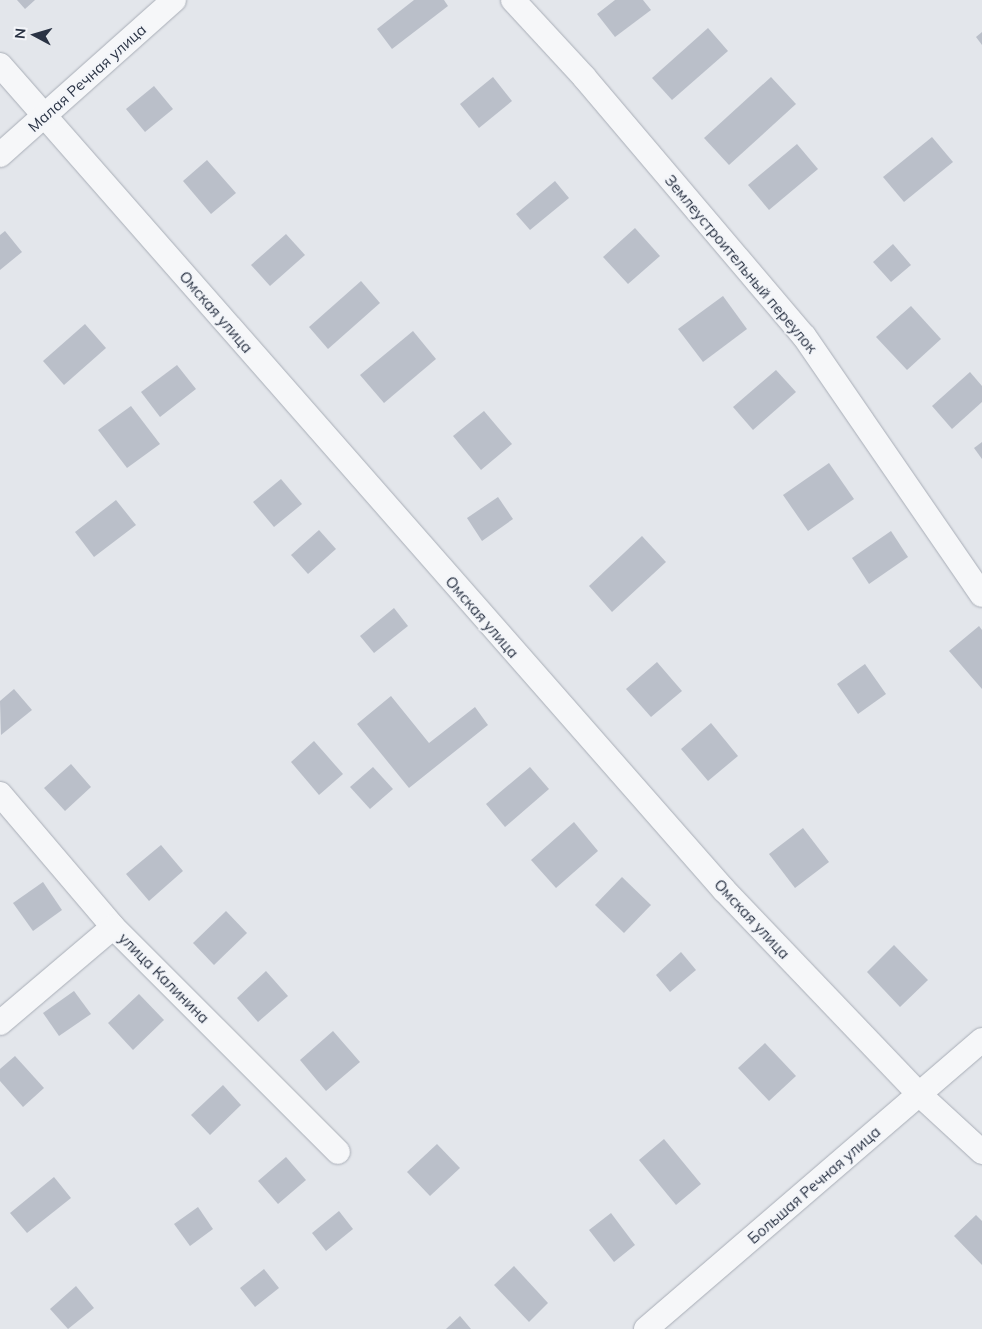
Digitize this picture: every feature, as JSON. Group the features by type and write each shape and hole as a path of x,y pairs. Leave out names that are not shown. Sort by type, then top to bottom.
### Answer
{"street":[{"name":"Малая Речная улица","path":"0,155 174,0"},
{"name":"Землеустроительный переулок","path":"512,0 584,77 804,336 982,595"},
{"name":"Омская улица","path":"0,65 724,890 919,1094 982,1152"},
{"name":"улица Калинина","path":"0,794 113,927 338,1152"},
{"path":"0,1023 113,927"},
{"name":"Большая Речная улица","path":"646,1329 982,1040"}],"building":[{"path":"17,0 35,0 25,9"},
{"path":"414,0 444,0 448,6 392,49 377,29"},
{"path":"615,0 643,0 651,10 615,37 597,14"},
{"path":"708,28 728,51 672,100 652,78"},
{"path":"982,32 982,45 976,37"},
{"path":"493,77 512,101 479,128 460,104"},
{"path":"771,77 796,104 729,165 704,138"},
{"path":"154,86 173,109 145,132 126,109"},
{"path":"932,137 953,162 904,202 883,177"},
{"path":"797,144 818,169 769,210 748,185"},
{"path":"207,160 236,193 211,214 183,181"},
{"path":"555,181 569,198 530,230 516,214"},
{"path":"635,228 660,256 628,284 603,257"},
{"path":"5,231 22,252 0,270 0,235"},
{"path":"286,234 305,255 270,286 251,265"},
{"path":"893,244 911,265 891,282 873,262"},
{"path":"361,281 380,303 328,349 309,327"},
{"path":"723,296 747,329 703,362 678,329"},
{"path":"911,306 941,339 907,370 876,337"},
{"path":"85,324 106,348 64,385 43,361"},
{"path":"413,331 436,359 384,403 360,375"},
{"path":"177,365 196,389 160,417 141,392"},
{"path":"776,370 796,392 753,430 733,407"},
{"path":"970,372 982,386 982,402 952,429 932,406"},
{"path":"131,406 160,444 127,468 98,430"},
{"path":"484,411 512,444 481,470 453,436"},
{"path":"982,442 982,459 974,448"},
{"path":"829,463 854,499 808,531 783,495"},
{"path":"281,479 302,504 274,527 253,502"},
{"path":"498,497 513,519 482,541 467,518"},
{"path":"116,500 136,525 94,557 75,532"},
{"path":"319,530 336,549 308,574 291,555"},
{"path":"891,531 908,557 869,584 852,558"},
{"path":"642,536 666,562 612,612 589,586"},
{"path":"394,608 408,626 374,653 360,636"},
{"path":"979,626 982,630 982,689 949,651"},
{"path":"657,662 682,691 651,717 626,689"},
{"path":"865,664 886,694 858,714 837,684"},
{"path":"14,689 32,710 1,735 0,701"},
{"path":"391,696 429,743 475,707 488,725 409,788 357,724"},
{"path":"711,723 738,756 708,781 681,749"},
{"path":"314,741 343,774 319,795 291,762"},
{"path":"71,764 91,787 65,811 44,788"},
{"path":"373,767 393,789 370,809 350,787"},
{"path":"530,767 549,789 505,827 486,804"},
{"path":"574,822 598,851 556,888 531,860"},
{"path":"803,828 829,862 795,888 769,854"},
{"path":"161,845 183,871 149,901 126,874"},
{"path":"622,877 651,905 624,933 595,905"},
{"path":"43,882 62,910 33,931 13,903"},
{"path":"226,911 247,933 214,965 193,943"},
{"path":"894,945 928,980 900,1007 867,972"},
{"path":"681,952 696,970 670,992 656,975"},
{"path":"266,971 288,996 258,1022 237,998"},
{"path":"74,991 91,1014 59,1036 43,1013"},
{"path":"139,994 164,1020 133,1050 108,1023"},
{"path":"333,1031 360,1062 326,1091 300,1060"},
{"path":"765,1043 796,1076 769,1101 738,1068"},
{"path":"15,1056 44,1088 23,1107 0,1081 0,1069"},
{"path":"223,1085 241,1105 210,1135 191,1115"},
{"path":"664,1139 701,1184 676,1205 639,1160"},
{"path":"437,1144 460,1168 430,1196 407,1172"},
{"path":"286,1157 306,1180 278,1204 258,1181"},
{"path":"54,1177 71,1198 27,1233 10,1213"},
{"path":"198,1207 213,1229 190,1246 174,1224"},
{"path":"339,1211 353,1229 326,1251 312,1233"},
{"path":"611,1213 635,1245 614,1262 589,1230"},
{"path":"976,1215 982,1221 982,1265 954,1236"},
{"path":"514,1266 548,1303 529,1322 494,1285"},
{"path":"264,1269 279,1288 255,1307 240,1288"},
{"path":"76,1286 94,1308 68,1329 50,1309"},
{"path":"460,1316 471,1329 446,1329"}]}
